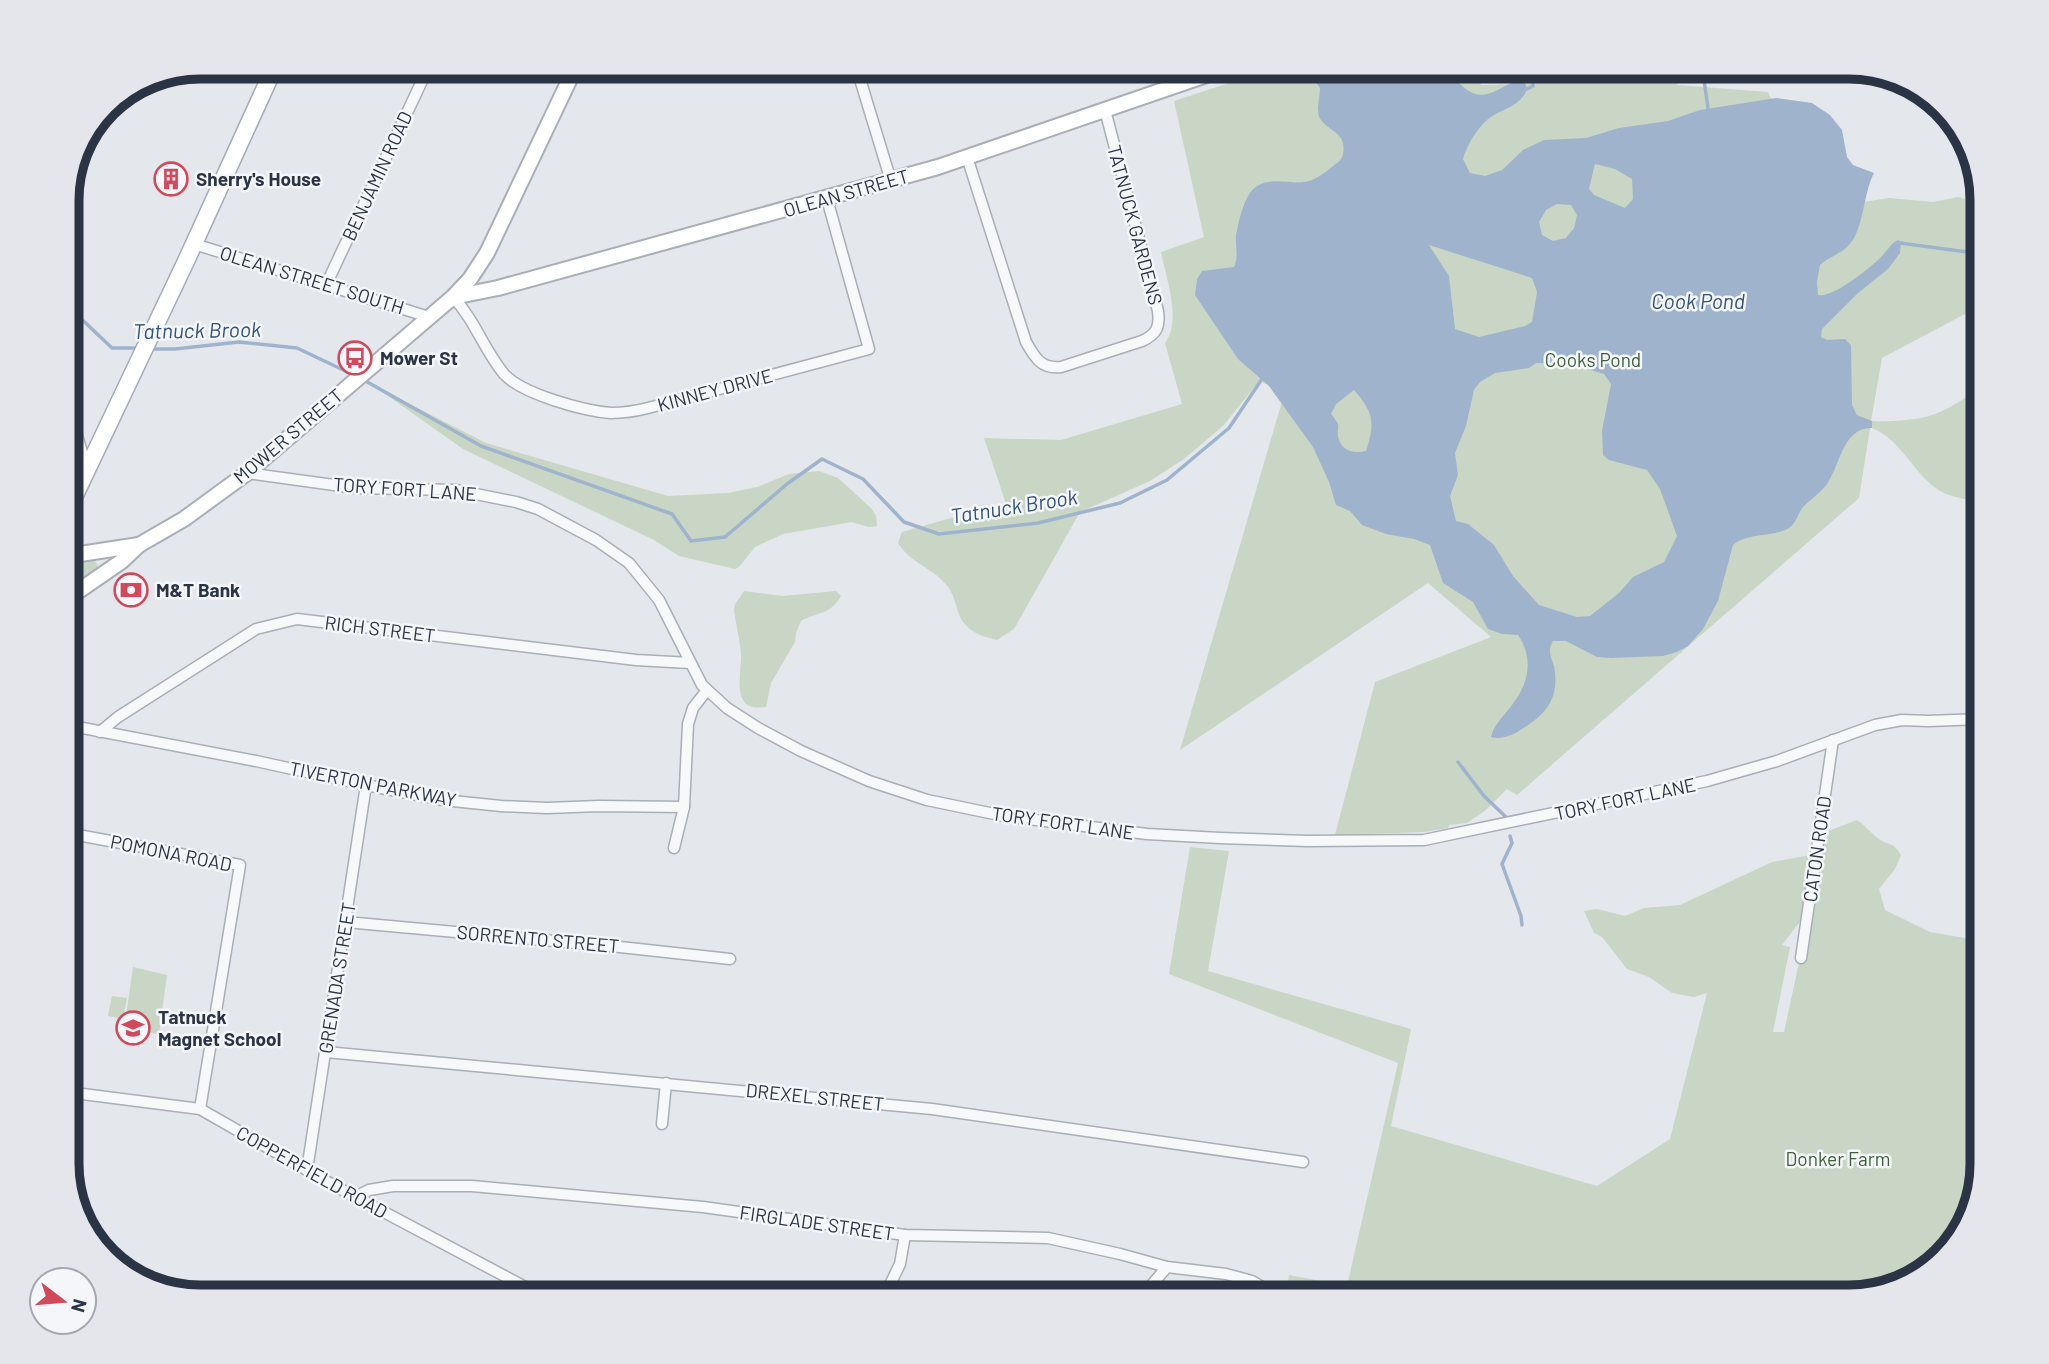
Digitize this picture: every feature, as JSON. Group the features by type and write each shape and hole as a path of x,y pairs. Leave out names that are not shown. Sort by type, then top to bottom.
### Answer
{"main road":[{"path":"79,486 269,79"}],"street":[{"name":"BENJAMIN ROAD","path":"326,285 423,79"},
{"name":"MOWER STREET","path":"79,591 122,561 139,545 184,519 247,472 453,297 470,279 487,253 570,79"},
{"path":"860,79 891,181"},
{"name":"OLEAN STREET","path":"453,297 481,292 891,181 1195,79"},
{"name":"TATNUCK GARDENS","path":"967,157 1027,342 1037,359 1048,368 1061,367 1142,341 1153,335 1158,328 1158,311 1105,110"},
{"name":"KINNEY DRIVE","path":"453,297 467,312 498,366 515,383 544,396 599,411 620,413 648,408 869,349 827,199"},
{"name":"OLEAN STREET SOUTH","path":"194,244 429,317"},
{"path":"79,442 87,469 79,470"},
{"name":"TORY FORT LANE","path":"247,472 356,488 456,490 538,509 579,530 629,563 659,600 690,663 707,690 748,722 801,751 869,781 927,800 1003,816 1147,834 1220,838 1379,842 1443,837 1707,781 1776,761 1875,724 1902,720 1970,719"},
{"name":"MOWER STREET","path":"79,554 139,545"},
{"name":"RICH STREET","path":"100,732 118,716 256,629 298,619 636,660 690,663"},
{"path":"674,848 684,807 688,724 693,708 707,690"},
{"name":"TIVERTON PARKWAY","path":"79,728 443,800 501,807 684,807"},
{"name":"CATON ROAD","path":"1801,958 1833,740"},
{"name":"GRENADA STREET","path":"307,1170 366,785"},
{"name":"POMONA ROAD","path":"79,834 240,865 200,1109"},
{"name":"SORRENTO STREET","path":"346,922 730,959"},
{"name":"DREXEL STREET","path":"326,1052 932,1109 1303,1162"},
{"path":"662,1124 666,1083"},
{"name":"COPPERFIELD ROAD","path":"79,1094 200,1109 355,1197 521,1285"},
{"name":"FIRGLADE STREET","path":"355,1197 369,1190 393,1186 472,1186 703,1207 905,1235 1048,1238 1167,1267 1226,1274 1259,1285"},
{"path":"890,1285 900,1264 905,1235"},
{"path":"1152,1285 1167,1267"}],"green space":[{"name":"Cooks Pond","path":"1241,79 1480,79 1481,85 1520,84 1521,79 1555,79 1555,83 1656,83 1656,79 1678,79 1677,85 1768,92 1796,152 1857,203 1889,198 1933,202 1958,197 1970,200 1970,311 1882,358 1871,421 1921,418 1950,407 1970,394 1970,501 1950,496 1931,484 1900,449 1872,428 1871,422 1859,498 1517,795 1507,789 1486,810 1467,823 1449,825 1448,828 1424,832 1335,835 1375,682 1491,637 1428,583 1180,750 1283,398 1268,384 1260,380 1223,426 1184,459 1150,481 1080,512 1014,629 997,640 974,632 966,626 948,587 909,556 898,543 902,532 1006,504 984,438 1061,440 1182,404 1165,343 1170,334 1173,311 1161,252 1204,237 1174,101"},
{"path":"371,384 486,443 668,496 728,493 757,487 789,474 819,471 838,478 871,508 876,516 877,526 868,527 852,522 783,534 755,547 735,569 679,556 654,540 463,449"},
{"path":"94,559 99,568 79,582 79,563"},
{"path":"744,591 782,596 836,591 841,596 828,610 801,621 795,642 771,683 766,707 747,704 740,690 741,654 734,610"},
{"name":"Donker Farm","path":"1857,820 1879,839 1893,845 1901,855 1895,869 1879,889 1885,910 1930,932 1970,939 1968,1188 1958,1218 1940,1244 1917,1265 1881,1281 1850,1285 1347,1285 1398,1063 1169,974 1190,847 1229,851 1208,971 1411,1029 1391,1126 1597,1186 1670,1139 1707,993 1694,997 1672,993 1649,977 1627,969 1602,937 1594,933 1584,911 1597,909 1625,916 1644,908 1680,905 1772,862 1810,855 1826,841 1828,831","holes":["1811,907 1784,1032 1773,1032 1790,947 1782,945"]},
{"path":"133,967 167,975 159,1034 124,1030"},
{"path":"112,996 127,998 123,1019 108,1016"},
{"name":"Donker Farm","path":"1289,1275 1342,1285 1287,1285"}],"water":[{"name":"Cook Pond","path":"1314,79 1455,79 1469,91 1483,95 1519,80 1525,83 1527,89 1520,100 1487,120 1467,148 1463,159 1470,173 1485,176 1502,170 1523,150 1544,140 1586,138 1619,128 1668,121 1700,110 1776,98 1812,103 1830,115 1842,130 1847,157 1853,165 1874,173 1853,239 1845,249 1820,265 1818,295 1832,292 1850,282 1867,270 1895,242 1901,242 1900,253 1888,269 1857,294 1822,329 1821,337 1827,340 1845,339 1851,345 1852,405 1857,415 1872,421 1872,428 1854,434 1847,442 1829,480 1803,507 1789,528 1746,538 1733,545 1718,601 1703,629 1688,646 1663,656 1611,658 1597,657 1566,641 1553,641 1550,651 1555,687 1550,704 1531,723 1507,736 1491,737 1526,680 1528,662 1518,635 1502,634 1488,629 1473,602 1443,583 1430,545 1362,525 1350,511 1336,505 1313,447 1269,386 1238,359 1195,295 1197,279 1202,271 1234,267 1236,235 1245,201 1252,190 1268,182 1309,181 1323,174 1342,158 1343,142 1319,117 1320,88","holes":["1595,164 1615,169 1632,179 1633,199 1625,208 1594,195 1589,189","1557,204 1571,205 1577,215 1574,228 1566,238 1553,241 1542,235 1539,222 1546,210","1429,245 1532,278 1537,292 1532,322 1479,337 1455,329 1449,276","1536,363 1570,364 1604,374 1611,384 1602,431 1603,455 1609,460 1647,470 1660,489 1677,536 1664,562 1633,577 1619,593 1590,616 1577,617 1539,605 1513,576 1494,545 1468,524 1456,521 1450,496 1458,475 1455,453 1466,426 1474,390 1480,382 1495,373 1529,368","1354,390 1366,405 1371,419 1371,433 1366,451 1352,452 1342,445 1338,436 1338,424 1331,414 1336,404"]}],"waterway":[{"path":"1527,89 1533,86 1533,79"},
{"path":"1704,79 1708,108"},
{"name":"Tatnuck Brook","path":"1900,243 1970,252"},
{"name":"Tatnuck Brook","path":"79,317 112,348 139,348"},
{"name":"Tatnuck Brook","path":"150,349 239,342 297,348 356,376"},
{"name":"Tatnuck Brook","path":"362,379 481,446 672,514 691,541 725,537 787,484 822,459 863,479 904,522 939,534 1038,523 1120,503 1167,480 1229,428 1264,376"},
{"path":"1458,762 1484,796 1507,818"},
{"path":"1510,836 1512,843 1502,864 1522,925"}],"place":[{"name":"Sherry's House","path":"171,179"},
{"name":"Mower St","path":"355,358"},
{"name":"M&T Bank","path":"131,590"},
{"name":"Tatnuck Magnet School","path":"133,1028"}]}
